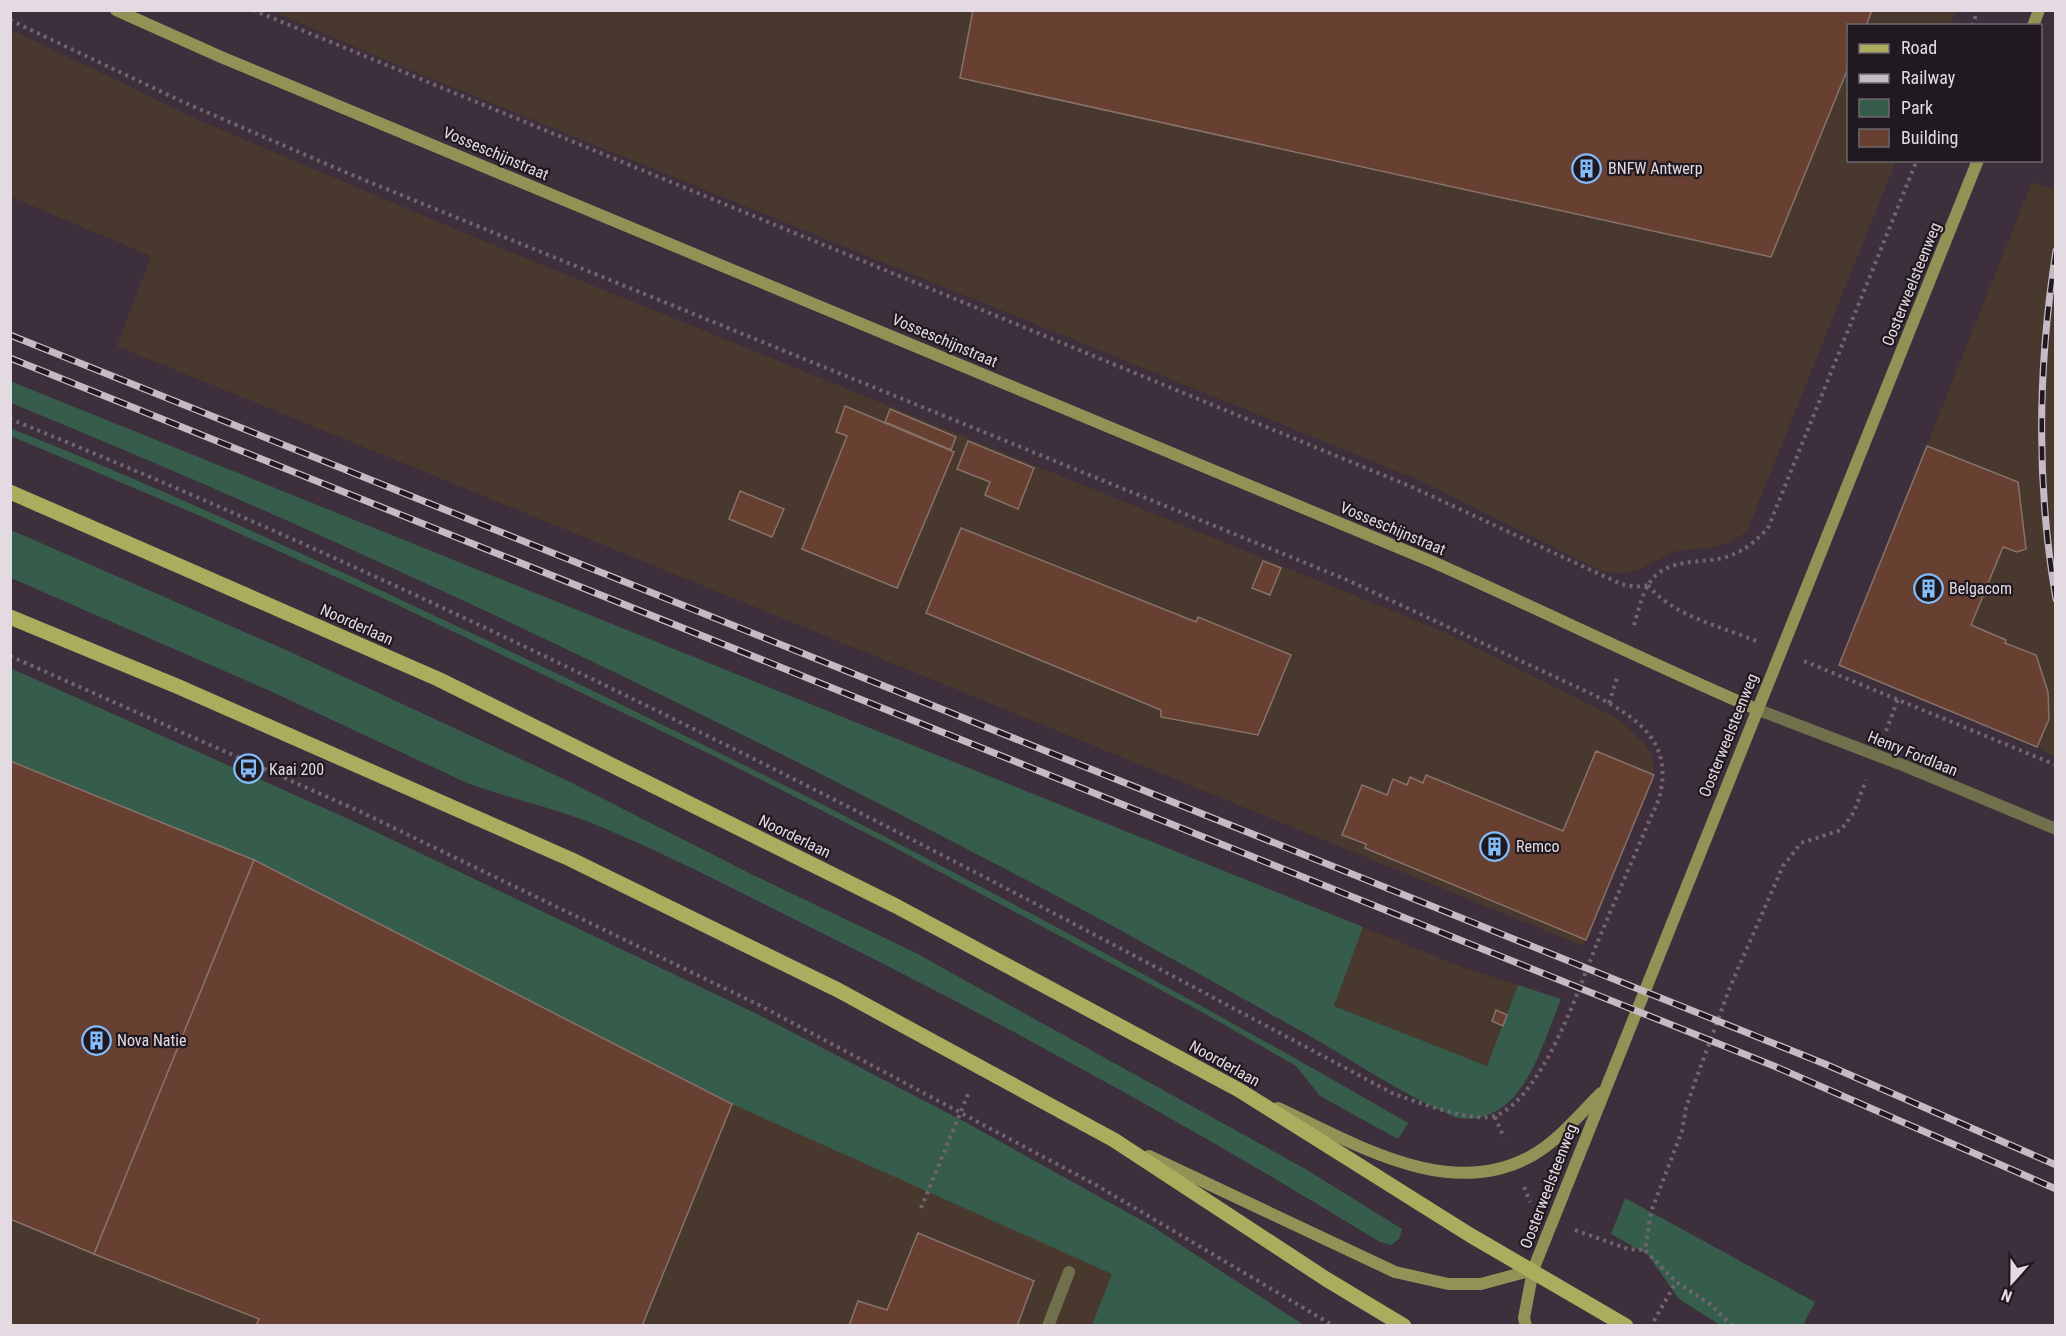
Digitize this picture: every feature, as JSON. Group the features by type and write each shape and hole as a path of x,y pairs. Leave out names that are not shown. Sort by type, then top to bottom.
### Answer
{"main road":[{"name":"Vosseschijnstraat","path":"116,10 232,62 1432,562 1626,652 1756,709"},
{"name":"Oosterweelsteenweg","path":"1526,1326 1524,1318 1533,1270 1977,162"},
{"name":"Noorderlaan","path":"10,492 438,679 896,906 1239,1090 1470,1235 1626,1326"},
{"path":"10,617 179,687 570,859 838,990 1114,1140 1395,1272 1448,1284 1481,1284 1533,1270"},
{"path":"1239,1090 1393,1161 1475,1174 1493,1172 1534,1155 1561,1133 1604,1090"},
{"path":"1114,1140 1326,1279 1404,1326"}],"street":[{"name":"Henry Fordlaan","path":"1756,709 1876,755 2055,829"},
{"path":"1048,1326 1069,1272"}],"path":[{"path":"252,10 1412,488 1621,584 1636,587 1648,585 1656,576 1670,567 1724,557 1741,550 1755,542 1768,528 1916,162"},
{"path":"10,20 181,101 352,175 1345,579 1627,713 1655,741 1664,779 1659,799 1580,988 1551,1051 1532,1082 1511,1107 1495,1117 1463,1115 1392,1093 888,825 637,699 355,567 10,419"},
{"path":"1648,585 1666,602 1687,613 2055,765"},
{"path":"10,656 359,811 757,1004 1096,1185 1334,1326"},
{"path":"1645,1250 1651,1212 1682,1131 1695,1079 1730,987 1783,866 1801,843 1841,830 1854,812 1898,699"},
{"path":"921,1208 979,1066"},
{"path":"1552,1222 1628,1249 1645,1250 1676,1282 1710,1304 1732,1326"},
{"path":"1651,1326 1676,1282"}],"shaded area":[{"path":"272,11 1956,11 1950,24 1847,24 1847,162 1896,162 1747,531 1732,542 1715,547 1676,551 1638,570 1622,574 1602,571 1414,478 388,61"},
{"path":"10,29 203,122 486,242 1442,631 1618,719 1645,744 1652,756 1654,775 1583,946 117,346 151,256 11,197"},
{"path":"2032,182 2055,190 2055,757 2037,747 1839,665"},
{"path":"10,711 1304,1325 11,1325"},
{"path":"1363,927 1464,968 1518,985 1487,1066 1334,1006"}],"green space":[{"path":"10,381 1363,927 1334,1006 1487,1066 1518,985 1561,999 1537,1060 1514,1097 1498,1110 1480,1117 1457,1118 1397,1088 1301,1031 1083,910 764,745 390,567 11,403"},
{"path":"10,428 176,497 285,546 692,739 1053,925 1408,1123 1398,1139 1320,1096 1296,1066 1202,1012 884,842 722,760 389,601 205,518 11,436"},
{"path":"11,530 286,650 568,781 751,874 914,952 1307,1170 1402,1229 1399,1239 1391,1245 1380,1242 1244,1160 1036,1044 685,865 583,820 467,783 268,690 11,578"},
{"path":"10,668 353,821 757,1014 965,1122 1150,1225 1304,1325 1092,1325 1112,1274 732,1104 254,860 11,761"},
{"path":"1625,1198 1815,1302 1803,1325 1720,1325 1679,1299 1648,1255 1611,1234"}],"building":[{"name":"BNFW Antwerp","path":"973,10 1872,10 1867,24 1847,24 1847,70 1771,257 960,78"},
{"path":"845,406 954,452 897,588 802,549 847,436 836,432"},
{"path":"890,409 956,437 951,450 885,422"},
{"path":"968,441 1034,468 1018,509 985,495 990,482 957,469"},
{"name":"Belgacom","path":"1927,446 2018,482 2026,549 2017,552 2003,547 1971,625 2006,640 2005,643 2036,655 2048,692 2049,719 2037,747 1839,665"},
{"path":"740,491 784,509 772,537 729,519"},
{"path":"961,528 1196,622 1198,617 1291,655 1258,735 1161,717 1161,710 926,613"},
{"path":"1263,561 1281,568 1270,595 1252,588"},
{"name":"Remco","path":"1596,751 1654,775 1586,940 1365,848 1366,844 1342,835 1362,785 1387,795 1393,779 1407,785 1410,777 1423,783 1426,775 1563,831"},
{"name":"Nova Natie","path":"10,761 254,860 94,1254 10,1219"},
{"path":"254,860 732,1104 642,1326 256,1326 259,1319 94,1254"},
{"path":"1496,1010 1507,1015 1503,1026 1492,1021"},
{"path":"918,1233 1034,1281 1017,1326 849,1326 858,1301 887,1310"}],"railway":[{"path":"2056,251 2046,337 2042,425 2045,512 2056,599"},
{"path":"10,335 1825,1064 2056,1165"},
{"path":"10,358 1774,1066 2056,1189"}],"place":[{"name":"BNFW Antwerp","path":"1587,168"},
{"name":"Belgacom","path":"1928,588"},
{"name":"Kaai 200","path":"248,769"},
{"name":"Remco","path":"1495,846"},
{"name":"Nova Natie","path":"96,1040"}]}
